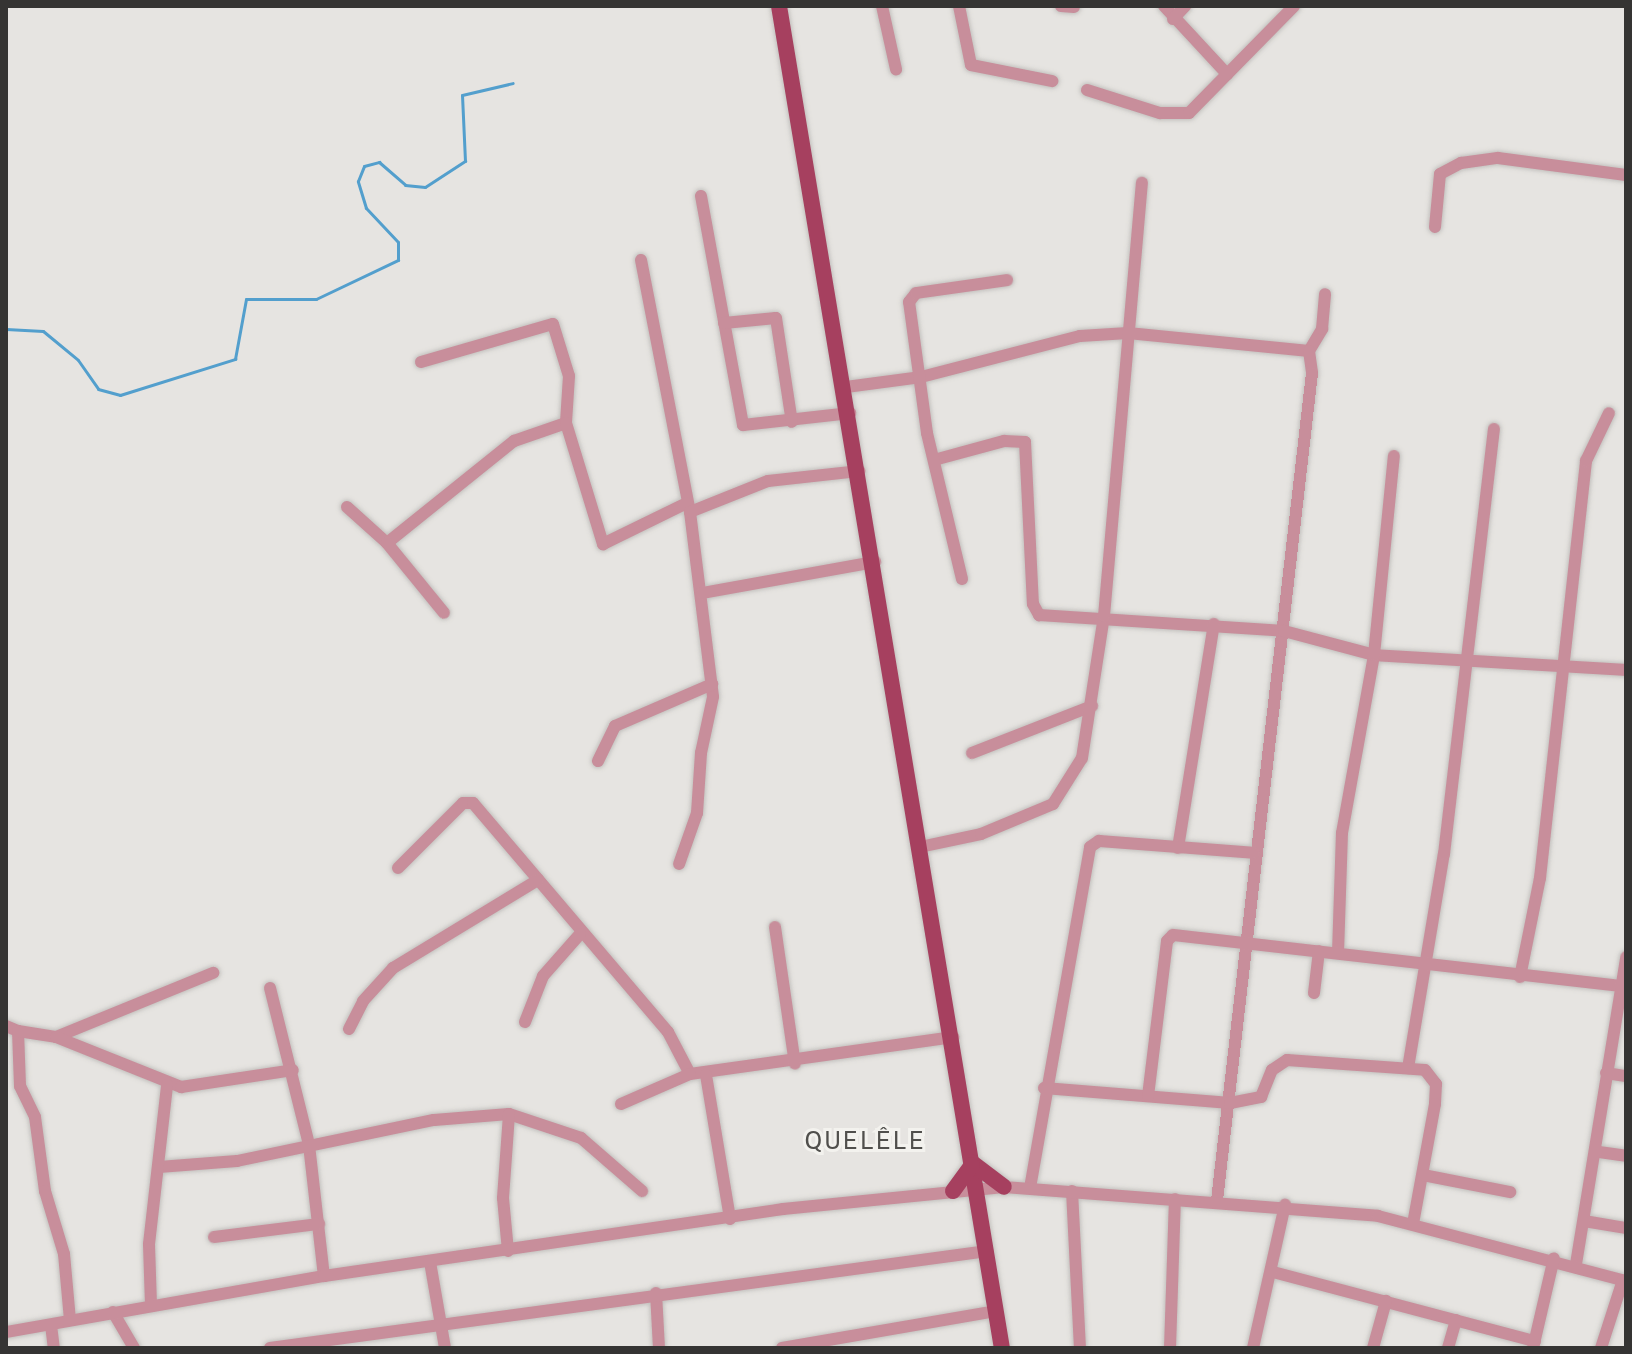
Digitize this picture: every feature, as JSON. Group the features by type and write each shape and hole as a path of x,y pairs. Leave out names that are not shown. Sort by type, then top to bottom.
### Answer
{"main road":[{"path":"779,6 846,387 1002,1348"},
{"path":"972,1164 1001,1188 980,1211"},
{"path":"972,1164 955,1191 980,1211"}],"street":[{"path":"882,6 896,69"},
{"path":"959,6 971,65 1052,81"},
{"path":"1061,6 1074,7"},
{"path":"1164,6 1227,74"},
{"path":"1173,19 1185,6"},
{"path":"1087,90 1180,115 1197,107 1294,6"},
{"path":"1435,227 1440,174 1461,163 1498,158 1626,175"},
{"path":"920,847 981,834 1058,800 1077,772 1092,706 1104,616 1142,183"},
{"path":"701,196 743,425 792,422 850,413"},
{"path":"641,260 689,507 712,684 697,813 679,864"},
{"path":"962,579 934,460 911,296 1007,280"},
{"path":"1217,1201 1230,1103 1254,853 1284,631 1312,373 1309,351 1322,329 1325,294"},
{"path":"724,323 776,318 792,422"},
{"path":"421,362 553,324 569,376 566,423 603,544 689,507 768,481 859,471"},
{"path":"846,387 921,377 1056,339 1128,333 1309,351"},
{"path":"1520,977 1540,878 1566,670 1586,461 1609,413"},
{"path":"387,543 514,441 566,423"},
{"path":"1408,1068 1421,965 1444,854 1464,663 1494,429"},
{"path":"934,460 1004,441 1025,442 1035,611 1045,617 1104,616 1214,624 1284,631 1374,655 1566,670 1626,670"},
{"path":"1338,953 1342,833 1374,655 1394,456"},
{"path":"347,507 387,543 444,613"},
{"path":"702,593 875,562"},
{"path":"1178,848 1214,624"},
{"path":"598,761 615,726 712,684"},
{"path":"972,753 1092,706"},
{"path":"398,868 470,801 580,934 668,1032 690,1074"},
{"path":"1030,1188 1044,1088 1090,847 1099,841 1254,853"},
{"path":"349,1029 363,1001 393,968 538,880"},
{"path":"775,927 795,1064"},
{"path":"1148,1096 1167,941 1187,932 1421,965 1623,987"},
{"path":"525,1022 543,976 580,934"},
{"path":"1314,993 1319,951"},
{"path":"1576,1264 1599,1152 1606,1073 1626,957"},
{"path":"56,1037 213,973"},
{"path":"270,988 293,1070 309,1145 324,1276"},
{"path":"70,1320 64,1254 45,1191 35,1117 20,1086 12,1028 56,1037 167,1085 194,1087 293,1070"},
{"path":"621,1104 690,1074 706,1075 795,1064 953,1037"},
{"path":"1044,1088 1230,1103 1261,1097 1272,1070 1287,1060 1425,1070 1436,1084 1413,1224"},
{"path":"1606,1073 1626,1076"},
{"path":"706,1075 730,1219"},
{"path":"151,1305 149,1244 167,1085"},
{"path":"159,1167 237,1161 453,1117 509,1114 581,1138 642,1191"},
{"path":"508,1251 503,1198 509,1114"},
{"path":"1599,1152 1626,1156"},
{"path":"1423,1175 1510,1192"},
{"path":"6,1332 324,1276 730,1219 955,1191 1030,1188 1285,1205 1413,1224 1576,1264 1625,1281 1601,1348"},
{"path":"1072,1191 1080,1348"},
{"path":"1170,1348 1175,1199"},
{"path":"1253,1348 1273,1272 1285,1205"},
{"path":"1584,1221 1626,1228"},
{"path":"214,1237 319,1224"},
{"path":"270,1348 656,1293 987,1251"},
{"path":"1273,1272 1456,1320 1534,1345 1554,1258"},
{"path":"430,1262 445,1348"},
{"path":"656,1293 659,1348"},
{"path":"1373,1348 1386,1301"},
{"path":"782,1348 997,1311"},
{"path":"113,1312 134,1348"},
{"path":"1448,1348 1456,1320"},
{"path":"51,1325 54,1348"}],"waterway":[{"path":"6,329 43,331 78,360 98,389 120,395 235,359 246,299 316,299 398,260 398,242 366,208 358,181 364,166 379,162 405,185 425,187 465,161 462,95 513,83"}],"district":[{"name":"QUELÊLE","path":"865,1141"}]}
